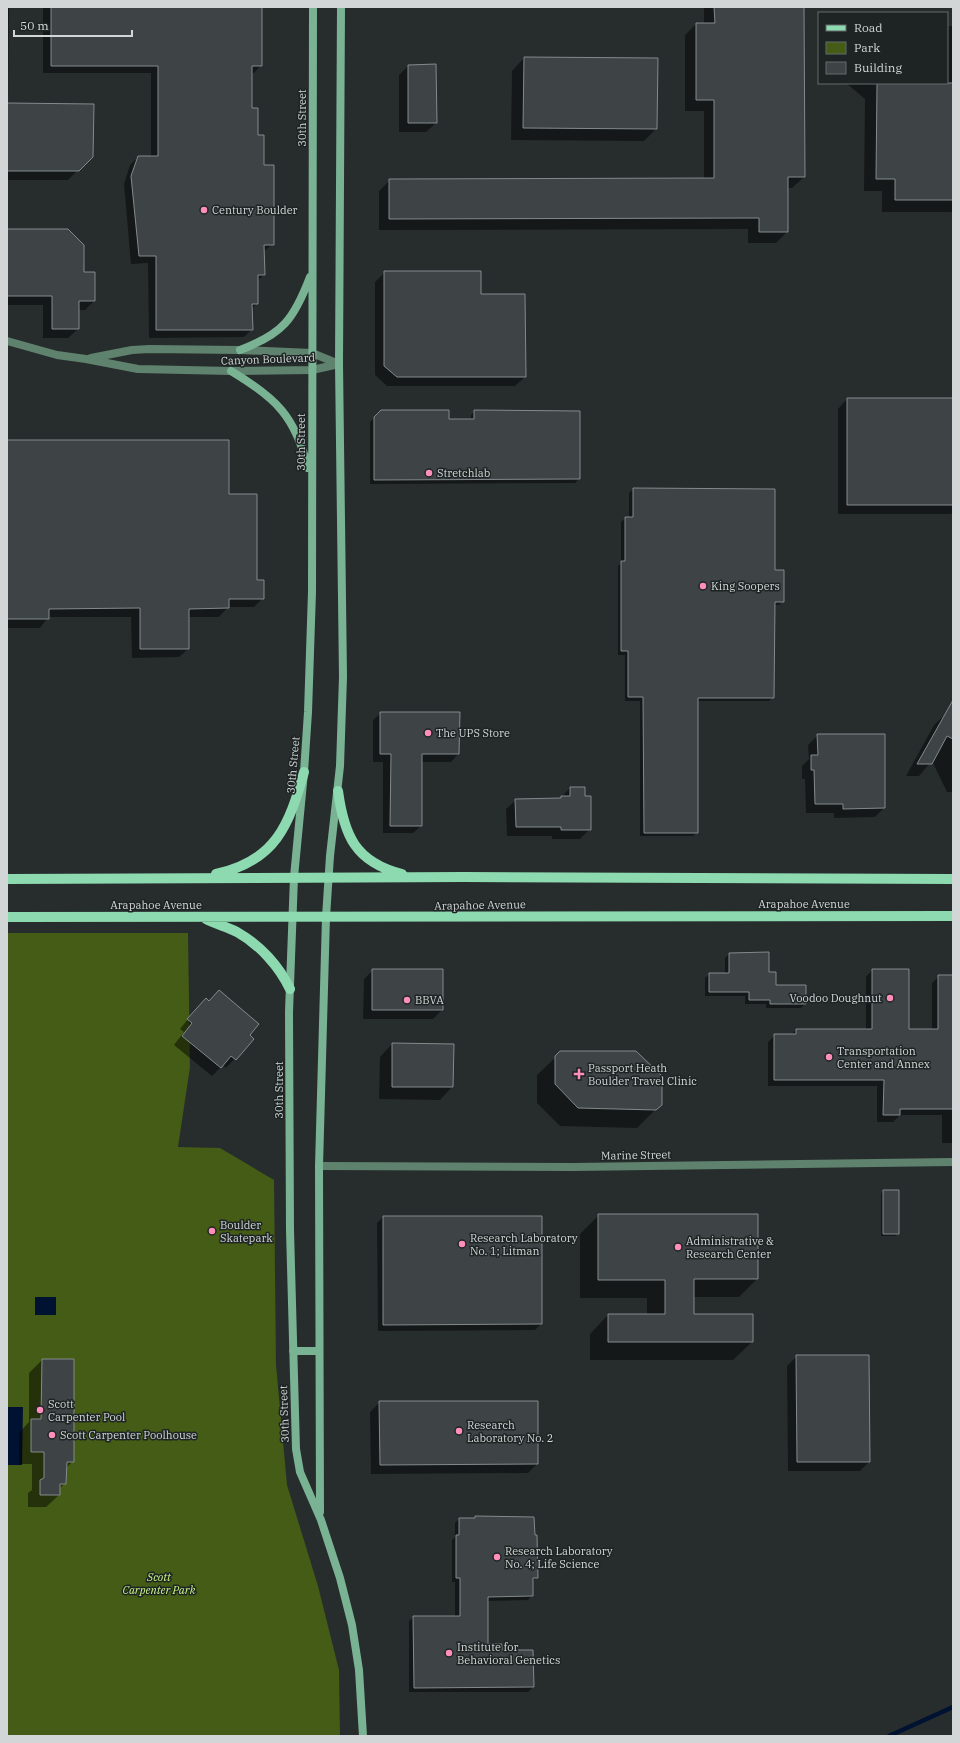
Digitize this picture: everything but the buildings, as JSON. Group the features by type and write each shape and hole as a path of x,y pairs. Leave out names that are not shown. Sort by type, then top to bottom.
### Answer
{"main road":[{"name":"30th Street","path":"313,7 311,479 312,600 309,704 294,877 290,989 290,1230 293,1351 296,1449 298,1463 300,1472 321,1520 340,1578 352,1624 360,1670 363,1736"},
{"name":"30th Street","path":"321,1520 319,1505 319,1166 326,917 338,791 343,677 339,364 341,7"},
{"path":"240,350 259,343 281,329 293,314 302,299 312,270"},
{"path":"230,371 266,393 285,413 302,446 311,479"},
{"path":"197,878 234,869 254,860 263,853 275,841 287,824 304,772"},
{"path":"338,791 344,824 358,851 377,865 393,872 413,877"},
{"path":"7,879 294,877 953,879"},
{"name":"Arapahoe Avenue","path":"7,918 953,916"},
{"path":"200,917 236,932 252,942 275,966 290,989"},
{"path":"293,1351 319,1351"}],"street":[{"name":"Canyon Boulevard","path":"7,341 57,355 138,369 230,371 312,370 339,364"},
{"name":"Canyon Boulevard","path":"86,359 132,350 149,349 240,350 312,353 339,364"},
{"name":"Marine Street","path":"319,1166 574,1167 953,1162"}],"green space":[{"name":"Scott Carpenter Park","path":"7,933 188,933 190,1067 178,1147 220,1148 274,1180 276,1365 287,1485 318,1586 339,1670 340,1736 7,1736"}],"water":[{"path":"35,1297 56,1297 56,1315 35,1315"},
{"path":"7,1407 23,1407 22,1465 7,1465"}],"waterway":[{"path":"889,1736 953,1707"}],"place":[{"name":"Century Boulder","path":"204,210"},
{"name":"Stretchlab","path":"429,473"},
{"name":"King Soopers","path":"703,586"},
{"name":"The UPS Store","path":"428,733"},
{"name":"Voodoo Doughnut","path":"890,998"},
{"name":"BBVA","path":"407,1000"},
{"name":"Transportation Center and Annex","path":"829,1057"},
{"name":"Passport Heath Boulder Travel Clinic","path":"579,1074"},
{"name":"Boulder Skatepark","path":"212,1231"},
{"name":"Research Laboratory No. 1; Litman","path":"462,1244"},
{"name":"Administrative & Research Center","path":"678,1247"},
{"name":"Scott Carpenter Pool","path":"40,1410"},
{"name":"Research Laboratory No. 2","path":"459,1431"},
{"name":"Scott Carpenter Poolhouse","path":"52,1435"},
{"name":"Research Laboratory No. 4; Life Science","path":"497,1557"},
{"name":"Institute for Behavioral Genetics","path":"449,1653"}]}
